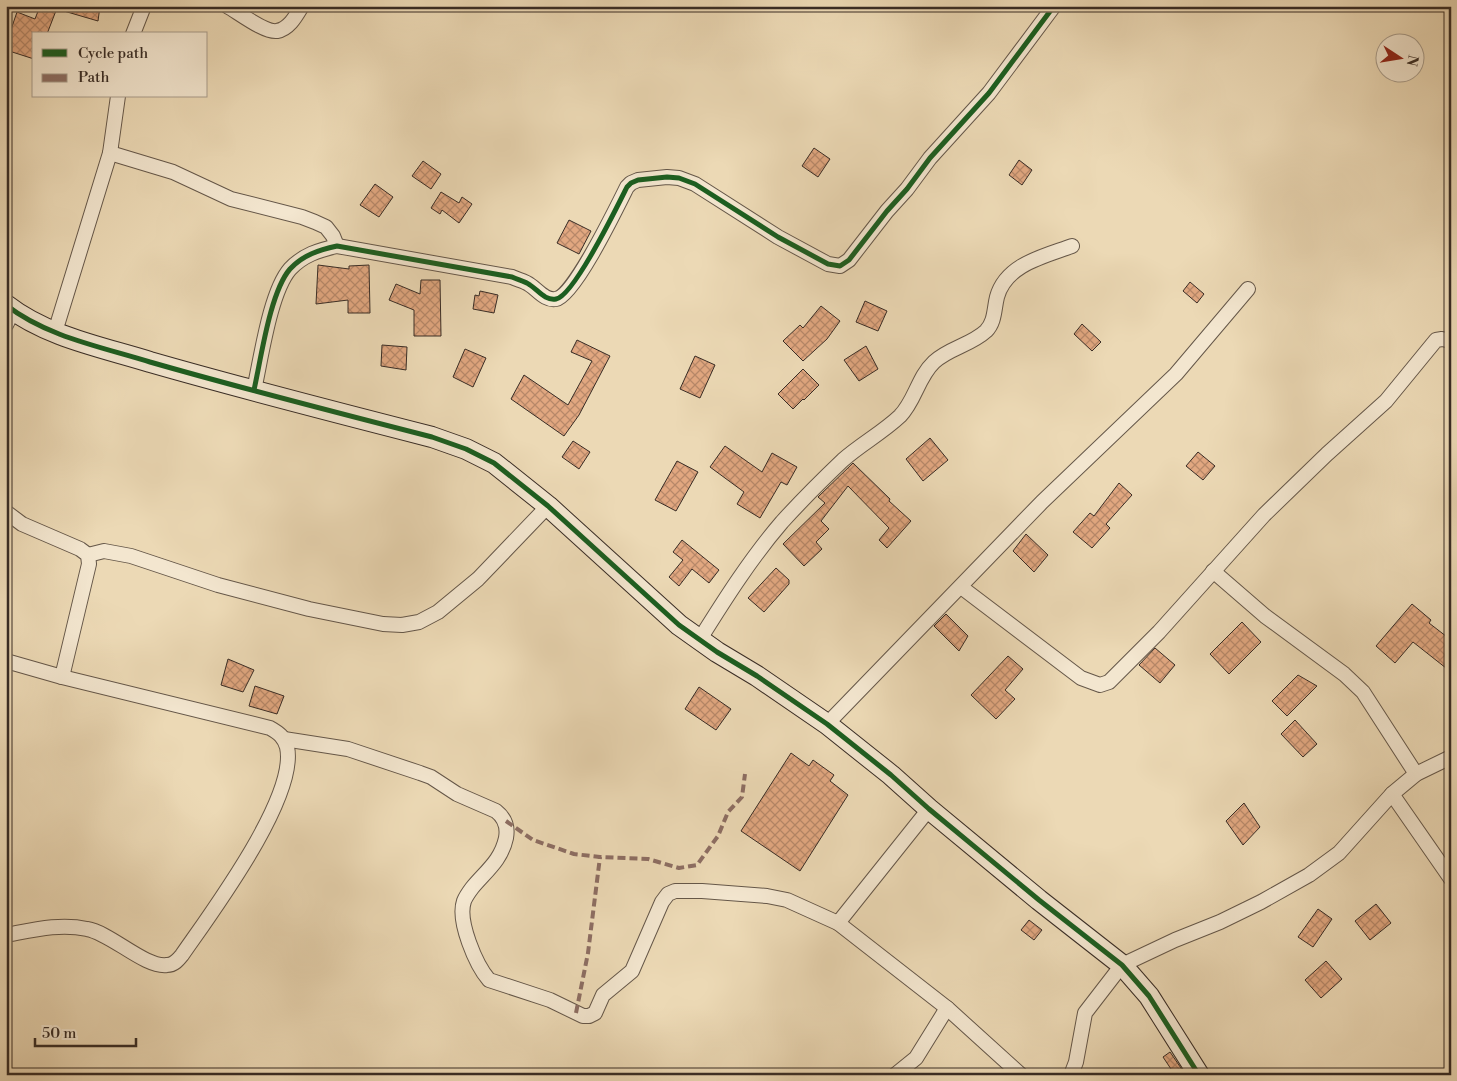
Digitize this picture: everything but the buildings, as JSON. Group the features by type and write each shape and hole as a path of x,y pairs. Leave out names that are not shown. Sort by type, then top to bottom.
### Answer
{"street":[{"path":"134,32 144,6"},
{"path":"227,6 268,30 276,31 293,21 302,6"},
{"path":"254,390 270,316 282,280 290,269 316,250 337,246 512,277 529,284 549,299 556,299 563,297 574,283 599,241 627,187 638,180 679,178 695,184 778,237 828,264 840,266 849,260 930,158 990,93 1054,6"},
{"path":"55,332 110,153 118,98"},
{"path":"110,153 173,172 231,199 316,222 326,227 333,236 337,246"},
{"path":"700,639 764,545 783,522 845,459 883,431 901,414 910,403 922,378 935,361 980,336 987,330 992,323 998,294 1009,276 1023,265 1072,246"},
{"path":"827,724 1042,502 1176,374 1248,289"},
{"path":"9,314 55,332 185,372 432,437 466,448 494,463 548,506 679,624 717,652 757,676 827,724 891,775 1039,900 1122,965 1149,996 1199,1075"},
{"path":"961,587 1081,678 1100,685 1110,682 1159,632 1264,515 1327,454 1386,401 1436,340 1451,341"},
{"path":"88,555 104,551 131,556 218,585 310,609 383,624 402,624 419,622 438,612 478,579 548,506"},
{"path":"6,512 22,524 80,549 88,555 89,564 62,677"},
{"path":"1213,571 1265,616 1344,674 1363,692 1416,774"},
{"path":"6,661 62,677 270,728 279,733 284,739 287,748 284,780 273,810 248,857 176,962 162,966 147,960 103,934 72,926 6,935"},
{"path":"284,739 348,749 420,773 431,777 457,794 501,815 506,821 507,833 500,858 475,885 464,901 462,918 474,956 489,980 550,1000 583,1016 589,1016 595,1013 603,995 632,971 662,902 668,894 675,891 702,891 767,896 787,900 838,923 948,1008 1021,1075"},
{"path":"1071,1075 1076,1062 1085,1014 1122,965 1174,940 1220,922 1309,875 1339,853 1392,794 1416,774 1451,757"},
{"path":"1392,794 1451,880"},
{"path":"838,923 929,809"},
{"path":"895,1075 916,1058 948,1008"}],"marked path":[{"path":"506,821 533,840 574,854 648,859 679,868 697,865 718,836 728,812 742,797 745,774"},
{"path":"576,1013 588,953 600,857"}],"cycle path":[{"path":"254,390 267,326 277,293 290,269 306,257 318,251 337,246 512,277 528,284 545,297 556,299 564,294 584,268 627,187 638,180 667,177 679,178 695,184 778,237 828,264 840,266 849,260 930,158 989,93 1054,6"},
{"path":"6,305 39,325 75,340 220,382 432,437 466,449 494,463 548,506 679,625 827,724 891,775 1039,900 1122,965 1149,996 1199,1075"}]}
